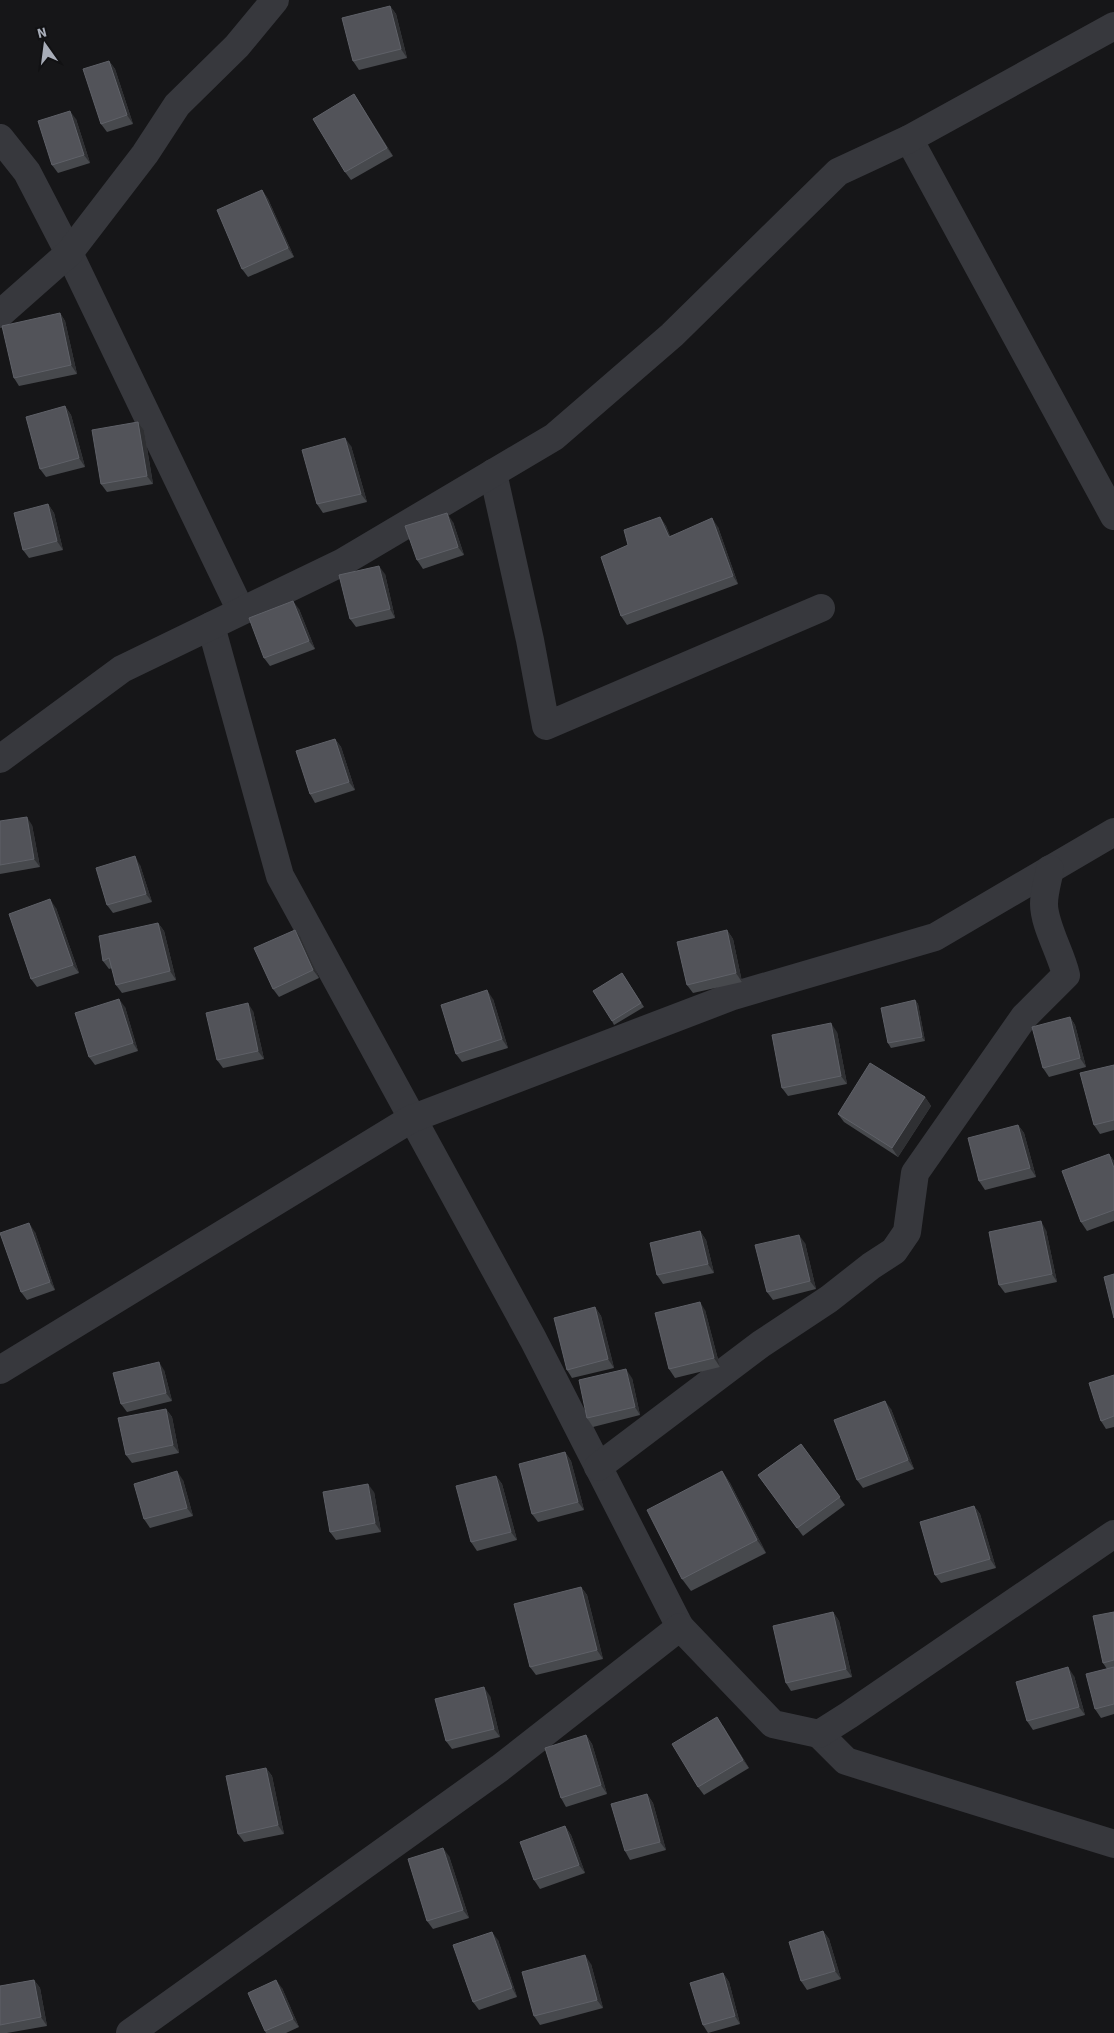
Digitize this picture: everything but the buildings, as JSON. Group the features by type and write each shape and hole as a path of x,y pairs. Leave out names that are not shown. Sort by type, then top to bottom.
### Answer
{"street":[{"path":"0,314 70,253 145,154 178,105 238,46 275,0"},
{"path":"2,753 122,669 343,562 554,437 672,335 838,172 908,139 1114,26"},
{"path":"0,138 27,172 70,253 241,612"},
{"path":"908,139 1114,516"},
{"path":"493,473 530,640 546,726 821,608"},
{"path":"211,626 280,876 411,1119 533,1339 680,1627 773,1724 819,1734 846,1761 1114,1844"},
{"path":"0,1370 411,1119 733,996 935,937 1114,832"},
{"path":"598,1467 761,1344 829,1299 871,1266 894,1251 908,1232 915,1172 1024,1017 1066,975 1063,958 1048,924 1044,905 1050,869"},
{"path":"819,1734 1114,1534"},
{"path":"130,2033 500,1768 680,1627"}]}
